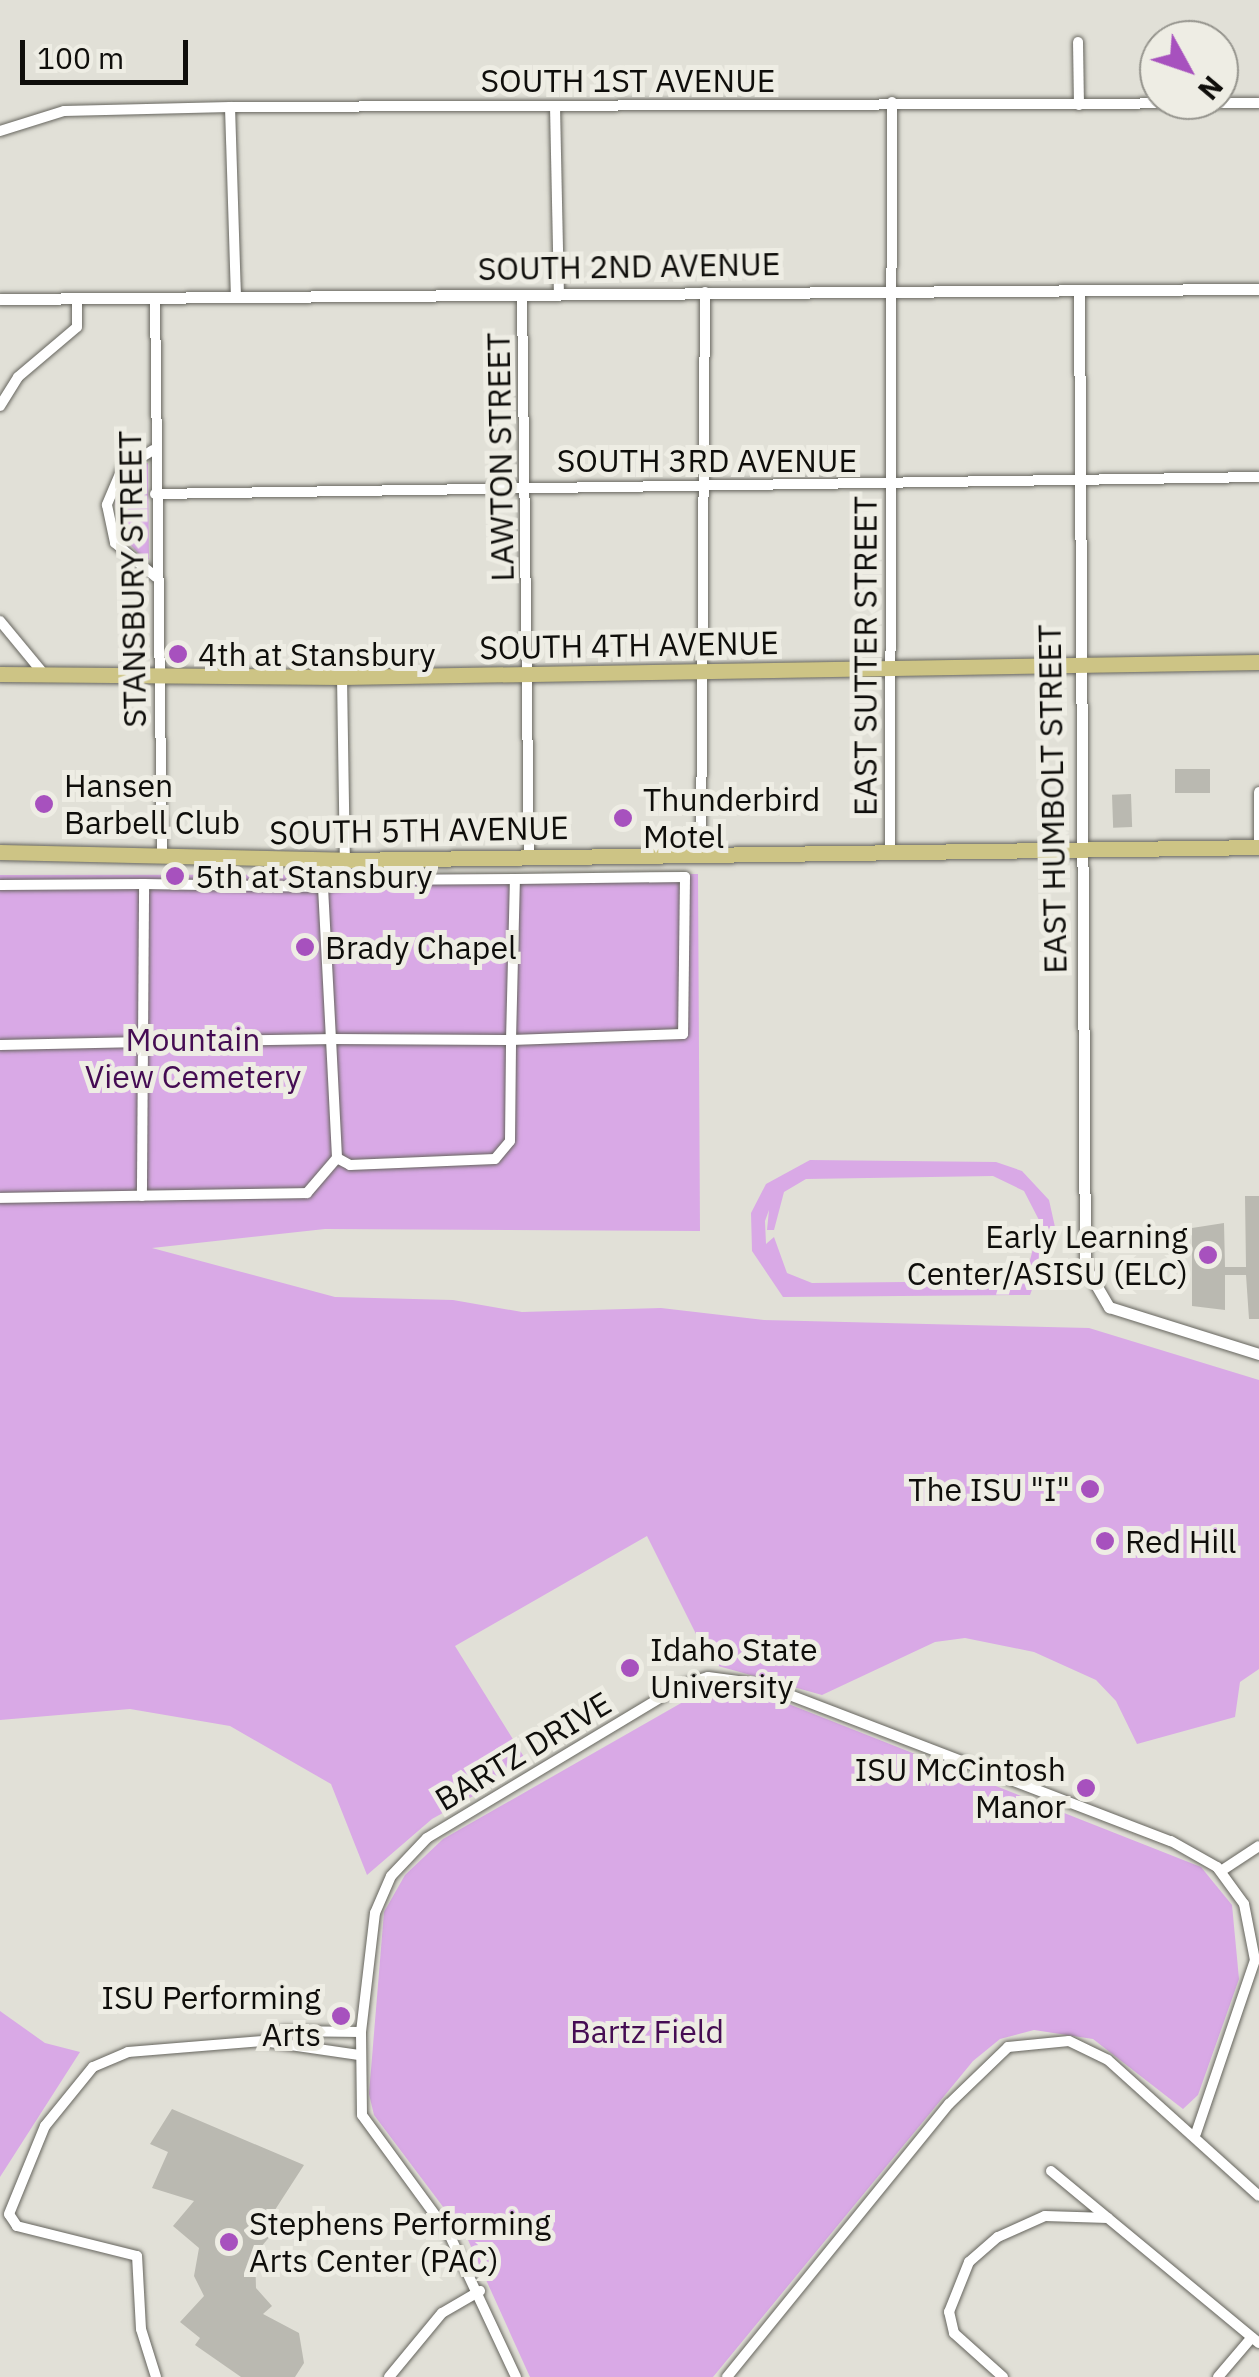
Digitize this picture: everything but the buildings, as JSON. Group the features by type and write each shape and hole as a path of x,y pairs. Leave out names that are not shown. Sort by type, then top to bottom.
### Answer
{"main road":[{"name":"SOUTH 4TH AVENUE","path":"0,674 342,677 1259,662"},
{"name":"SOUTH 5TH AVENUE","path":"0,852 162,860 344,860 529,858 701,849 1259,847"}],"street":[{"path":"1078,42 1079,105"},
{"name":"SOUTH 1ST AVENUE","path":"0,131 64,111 230,107 892,102 1259,104"},
{"name":"EAST SUTTER STREET","path":"890,849 892,102"},
{"path":"556,106 559,293"},
{"path":"230,107 236,298"},
{"name":"SOUTH 2ND AVENUE","path":"0,299 1259,289"},
{"name":"EAST HUMBOLT STREET","path":"1079,291 1076,664 1082,849 1085,1266 1101,1301 1259,1354"},
{"path":"701,849 708,484 705,292"},
{"name":"LAWTON STREET","path":"522,295 529,858"},
{"path":"0,406 18,376 77,326 76,298"},
{"name":"STANSBURY STREET","path":"155,298 154,494 162,860"},
{"path":"154,450 122,469 107,506 115,543 156,577"},
{"name":"SOUTH 3RD AVENUE","path":"154,494 708,484 1078,485 1259,477"},
{"path":"0,621 43,673"},
{"path":"342,677 344,860"},
{"path":"1259,792 1259,847"},
{"path":"0,885 323,887 685,877 684,1034 511,1040 0,1044"},
{"path":"337,1158 350,1165 495,1159 510,1141 515,879"},
{"path":"142,1196 144,884"},
{"path":"0,1198 307,1192 337,1158 323,887"},
{"name":"BARTZ DRIVE","path":"516,2377 480,2290 362,2115 360,2032 375,1913 406,1858 451,1822 682,1684 708,1677 762,1684 1172,1842 1221,1871 1244,1904 1255,1960 1196,2133"},
{"path":"1221,1871 1259,1846"},
{"path":"263,2042 284,2031 360,2032"},
{"path":"727,2377 949,2104 1008,2047 1049,2039 1088,2048 1196,2133 1259,2196"},
{"path":"156,2377 140,2329 138,2256 18,2226 9,2214 44,2126 93,2067 128,2052 263,2042 359,2054"},
{"path":"1051,2172 1256,2340 1218,2377"},
{"path":"1002,2377 954,2333 949,2312 969,2262 998,2237 1045,2216 1108,2218"},
{"path":"389,2377 442,2313 480,2290"}],"green space":[{"path":"148,463 149,559 145,561 119,532 115,502 134,465"},
{"name":"Mountain View Cemetery","path":"698,874 700,1231 325,1229 152,1248 335,1297 453,1300 522,1312 661,1308 764,1320 1089,1328 1259,1380 1259,1669 1240,1682 1235,1717 1137,1744 1116,1701 1096,1680 1034,1652 965,1638 935,1642 822,1695 711,1664 647,1536 455,1646 529,1765 432,1819 367,1875 331,1784 230,1726 130,1709 0,1720 0,875"},
{"path":"810,1160 996,1162 1022,1171 1049,1200 1055,1227 1030,1295 783,1297 752,1251 751,1213 766,1184","holes":["993,1176 1024,1191 1040,1222 1030,1260 998,1281 812,1283 787,1273 774,1237 766,1244 765,1221 769,1210 767,1230 774,1230 784,1192 806,1179"]},
{"name":"Bartz Field","path":"704,1690 781,1701 1201,1867 1232,1905 1239,1979 1198,2095 1183,2109 1093,2039 1034,2030 1000,2039 973,2061 713,2377 530,2377 468,2240 374,2115 369,2094 384,1912 405,1875 443,1839"},
{"path":"0,2011 45,2043 80,2052 0,2177"}],"place":[{"name":"4th at Stansbury","path":"178,654"},
{"name":"Hansen Barbell Club","path":"44,804"},
{"name":"Thunderbird Motel","path":"623,818"},
{"name":"5th at Stansbury","path":"175,876"},
{"name":"Brady Chapel","path":"305,947"},
{"name":"Early Learning Center/ASISU (ELC)","path":"1208,1255"},
{"name":"The ISU \"I\"","path":"1090,1489"},
{"name":"Red Hill","path":"1105,1541"},
{"name":"Idaho State University","path":"630,1668"},
{"name":"ISU McCintosh Manor","path":"1086,1788"},
{"name":"ISU Performing Arts","path":"341,2016"},
{"name":"Stephens Performing Arts Center (PAC)","path":"229,2242"}]}
